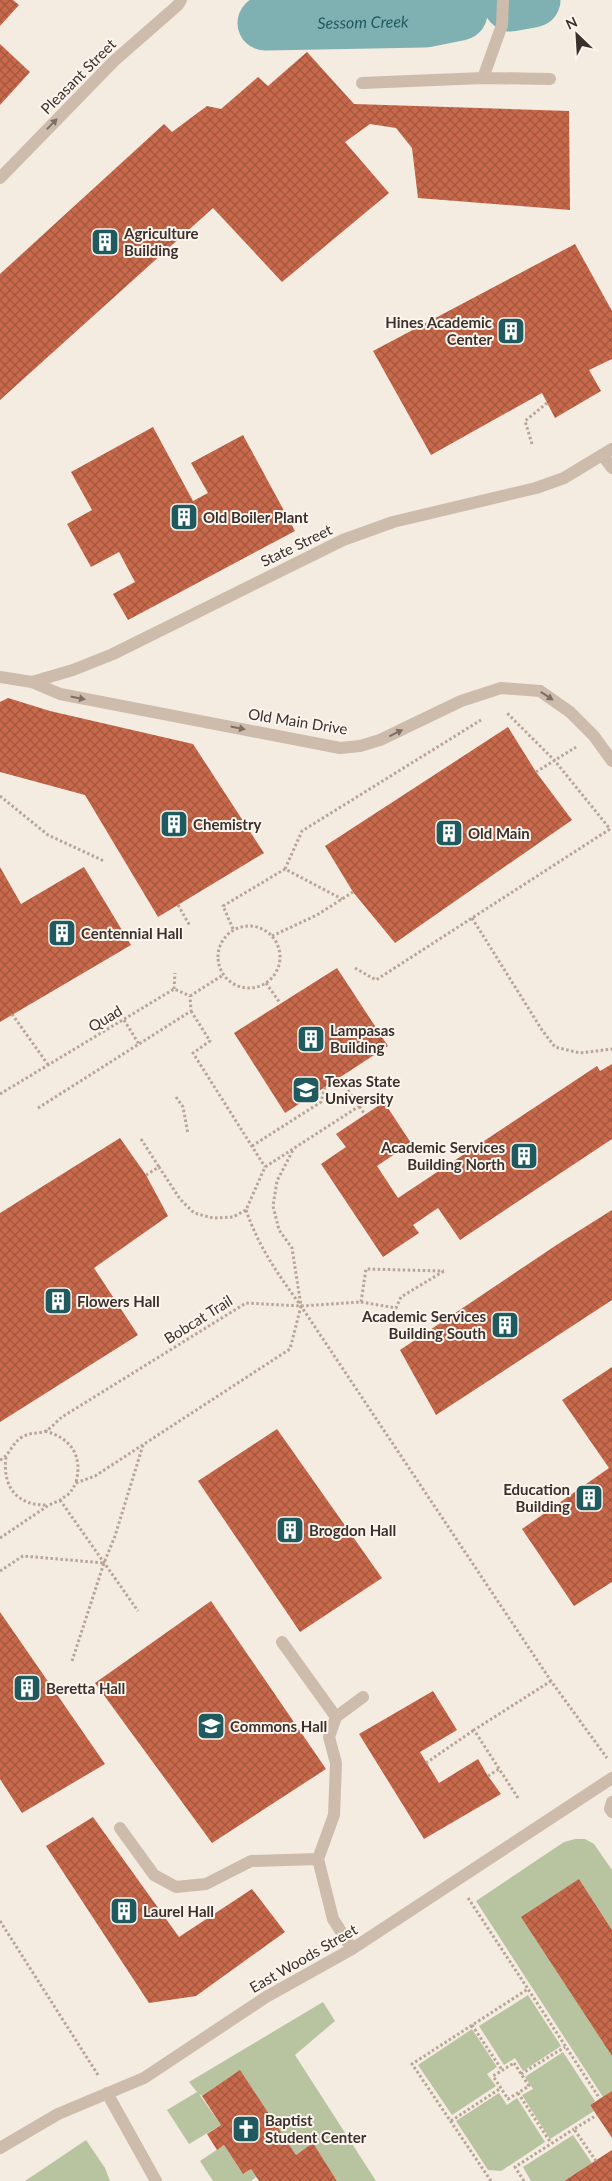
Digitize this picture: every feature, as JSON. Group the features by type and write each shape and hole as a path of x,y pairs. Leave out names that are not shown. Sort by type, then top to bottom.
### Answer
{"street":[{"name":"Pleasant Street","path":"0,178 114,61 178,5 181,0"},
{"path":"483,78 502,25 503,0"},
{"path":"362,83 483,78 550,79"},
{"path":"608,452 612,468"},
{"name":"State Street","path":"0,677 32,682 73,670 113,654 343,540 394,522 536,488 564,478 608,452"},
{"name":"Old Main Drive","path":"32,682 60,694 340,748 360,746 380,740 461,701 500,688 540,691 570,712 594,736 612,761"},
{"path":"282,1642 336,1717"},
{"path":"352,1949 333,1918 318,1859 334,1815 336,1763 329,1737 336,1717 363,1697"},
{"name":"East Woods Street","path":"0,2148 58,2114 144,2078 266,1997 352,1949 612,1778"},
{"path":"612,1802 610,1809 612,1812"},
{"path":"120,1828 154,1875 176,1887 206,1884 251,1861 318,1859"},
{"path":"107,2094 156,2181"}],"path":[{"path":"532,444 526,421 547,403"},
{"path":"356,968 376,980 610,829 555,761 501,707"},
{"path":"233,929 223,906 285,869 302,831 485,717"},
{"path":"536,772 555,761"},
{"path":"0,796 48,835 104,861"},
{"path":"285,869 342,899"},
{"path":"272,936 317,915 353,892"},
{"path":"178,905 190,926"},
{"path":"472,918 542,1030 555,1047 580,1053 612,1049"},
{"path":"243,926 254,926 272,936 279,950 279,966 274,976 266,983 257,987 238,986 223,975 218,965 217,955 219,946 225,936 233,929 243,926"},
{"path":"175,973 174,989 190,996"},
{"path":"190,996 223,975"},
{"path":"266,983 280,1003"},
{"name":"Quad","path":"0,1094 174,989"},
{"path":"190,996 191,1011 210,1041 193,1053 265,1168"},
{"path":"38,1108 191,1011"},
{"path":"12,1014 49,1066"},
{"path":"124,1020 139,1044"},
{"path":"339,1078 364,1113"},
{"path":"252,1146 321,1102 325,1087"},
{"path":"140,1139 180,1200 194,1213 213,1218 233,1217 246,1210 265,1168 375,1096"},
{"path":"176,1097 183,1107 188,1134"},
{"path":"76,1483 95,1476 290,1349 301,1306 292,1248 280,1230 273,1206 277,1180 293,1150"},
{"path":"146,1175 159,1167"},
{"path":"246,1210 254,1233 267,1259 301,1306 551,1681 612,1764"},
{"name":"Bobcat Trail","path":"0,1460 6,1457 13,1445 22,1437 33,1432 45,1431 62,1417 246,1303 301,1306 361,1302 396,1308 401,1297 444,1270 366,1269 361,1302"},
{"path":"0,1538 70,1493 76,1483 79,1472 78,1460 74,1449 66,1440 56,1434 45,1431"},
{"path":"72,1661 104,1563 116,1536 143,1444"},
{"path":"6,1457 6,1476 14,1493 24,1501 36,1505 49,1505"},
{"path":"60,1500 138,1611"},
{"path":"0,1571 23,1556 104,1563"},
{"path":"426,1763 551,1681"},
{"path":"474,1730 518,1798"},
{"path":"488,1776 499,1769"},
{"path":"468,1898 600,2099"},
{"path":"0,1921 94,2065 107,2094"},
{"path":"491,2181 412,2064 528,1989"},
{"path":"472,2025 502,2070"},
{"path":"521,2074 565,2047"},
{"path":"514,2063 521,2074 529,2086 508,2099 493,2076 514,2063"},
{"path":"451,2121 500,2088"},
{"path":"518,2093 551,2143"},
{"path":"524,2181 515,2167 597,2115"},
{"path":"574,2128 596,2161"}],"green space":[{"path":"585,1839 594,1844 612,1870 612,1930 579,1879 612,2056 612,2091 603,2097 476,1901 564,1842"},
{"path":"528,1995 561,2046 523,2071 515,2058 504,2065 479,2026"},
{"path":"323,2002 335,2021 295,2055 376,2181 337,2181 313,2144 296,2155 240,2071 202,2096 199,2094 221,2125 189,2144 167,2110 197,2092 189,2082"},
{"path":"472,2029 497,2067 487,2074 496,2086 452,2115 418,2065"},
{"path":"563,2052 595,2101 590,2105 594,2111 550,2139 522,2095 533,2089 525,2077"},
{"path":"499,2093 507,2105 517,2098 545,2142 501,2171 488,2170 456,2121"},
{"path":"573,2135 592,2163 564,2181 531,2181 523,2167"},
{"path":"86,2140 105,2168 110,2181 25,2181"},
{"path":"224,2145 243,2174 251,2169 256,2177 251,2181 213,2181 200,2161"}],"building":[{"path":"0,0 13,0 19,5 0,26"},
{"path":"0,44 30,72 0,105"},
{"name":"Agriculture Building","path":"307,52 354,104 569,111 570,210 418,198 412,148 396,128 370,124 345,142 389,193 282,282 213,208 0,400 0,274 164,124 172,132 207,106 221,109 258,77 268,86"},
{"name":"Hines Academic Center","path":"575,244 612,311 612,359 589,370 601,391 555,418 542,393 431,455 373,351"},
{"name":"Old Boiler Plant","path":"153,427 193,501 208,493 191,463 243,435 295,531 128,620 113,594 135,582 119,552 91,567 67,524 92,510 71,472"},
{"name":"Chemistry","path":"8,698 50,711 193,744 264,853 158,917 85,795 0,772 0,702"},
{"name":"Old Main","path":"508,727 536,772 572,820 395,943 353,892 325,846"},
{"name":"Centennial Hall","path":"0,867 21,904 84,867 131,945 0,1022"},
{"name":"Lampasas Building","path":"337,968 388,1046 285,1113 234,1033"},
{"name":"Academic Services Building North","path":"612,1064 612,1139 460,1240 438,1208 413,1225 419,1233 383,1257 321,1164 346,1147 336,1134 384,1102 411,1143 377,1166 398,1198 597,1066 600,1071"},
{"name":"Flowers Hall","path":"120,1138 146,1175 168,1216 94,1268 138,1335 0,1422 0,1213"},
{"name":"Academic Services Building South","path":"612,1210 612,1300 436,1415 400,1350"},
{"name":"Education Building","path":"612,1367 612,1582 574,1606 522,1529 609,1468 562,1400"},
{"name":"Brogdon Hall","path":"277,1429 382,1578 300,1632 198,1481"},
{"name":"Commons Hall","path":"211,1601 326,1769 212,1843 95,1683"},
{"name":"Beretta Hall","path":"0,1612 105,1764 22,1813 0,1779"},
{"path":"433,1691 457,1730 420,1752 439,1783 478,1759 501,1794 424,1839 359,1734"},
{"name":"Laurel Hall","path":"93,1817 179,1937 252,1889 285,1932 196,1996 149,2003 46,1846"},
{"path":"579,1879 612,1930 612,2056 521,1917"},
{"name":"Baptist Student Center","path":"240,2070 296,2155 313,2143 337,2181 259,2181 251,2169 243,2174 224,2145 217,2150 207,2134 221,2125 202,2096"},
{"path":"612,2091 612,2138 590,2105"},
{"path":"612,2150 612,2181 564,2181 598,2159"}],"waterway":[{"name":"Sessom Creek","path":"511,4 533,0"},
{"name":"Sessom Creek","path":"265,23 425,20 460,13"}],"place":[{"name":"Agriculture Building","path":"105,242"},
{"name":"Hines Academic Center","path":"511,331"},
{"name":"Old Boiler Plant","path":"184,517"},
{"name":"Chemistry","path":"174,824"},
{"name":"Old Main","path":"449,833"},
{"name":"Centennial Hall","path":"62,933"},
{"name":"Lampasas Building","path":"311,1039"},
{"name":"Texas State University","path":"306,1090"},
{"name":"Academic Services Building North","path":"524,1156"},
{"name":"Flowers Hall","path":"58,1301"},
{"name":"Academic Services Building South","path":"505,1325"},
{"name":"Education Building","path":"589,1498"},
{"name":"Brogdon Hall","path":"290,1530"},
{"name":"Beretta Hall","path":"27,1688"},
{"name":"Commons Hall","path":"211,1726"},
{"name":"Laurel Hall","path":"124,1911"},
{"name":"Baptist Student Center","path":"246,2129"}]}
